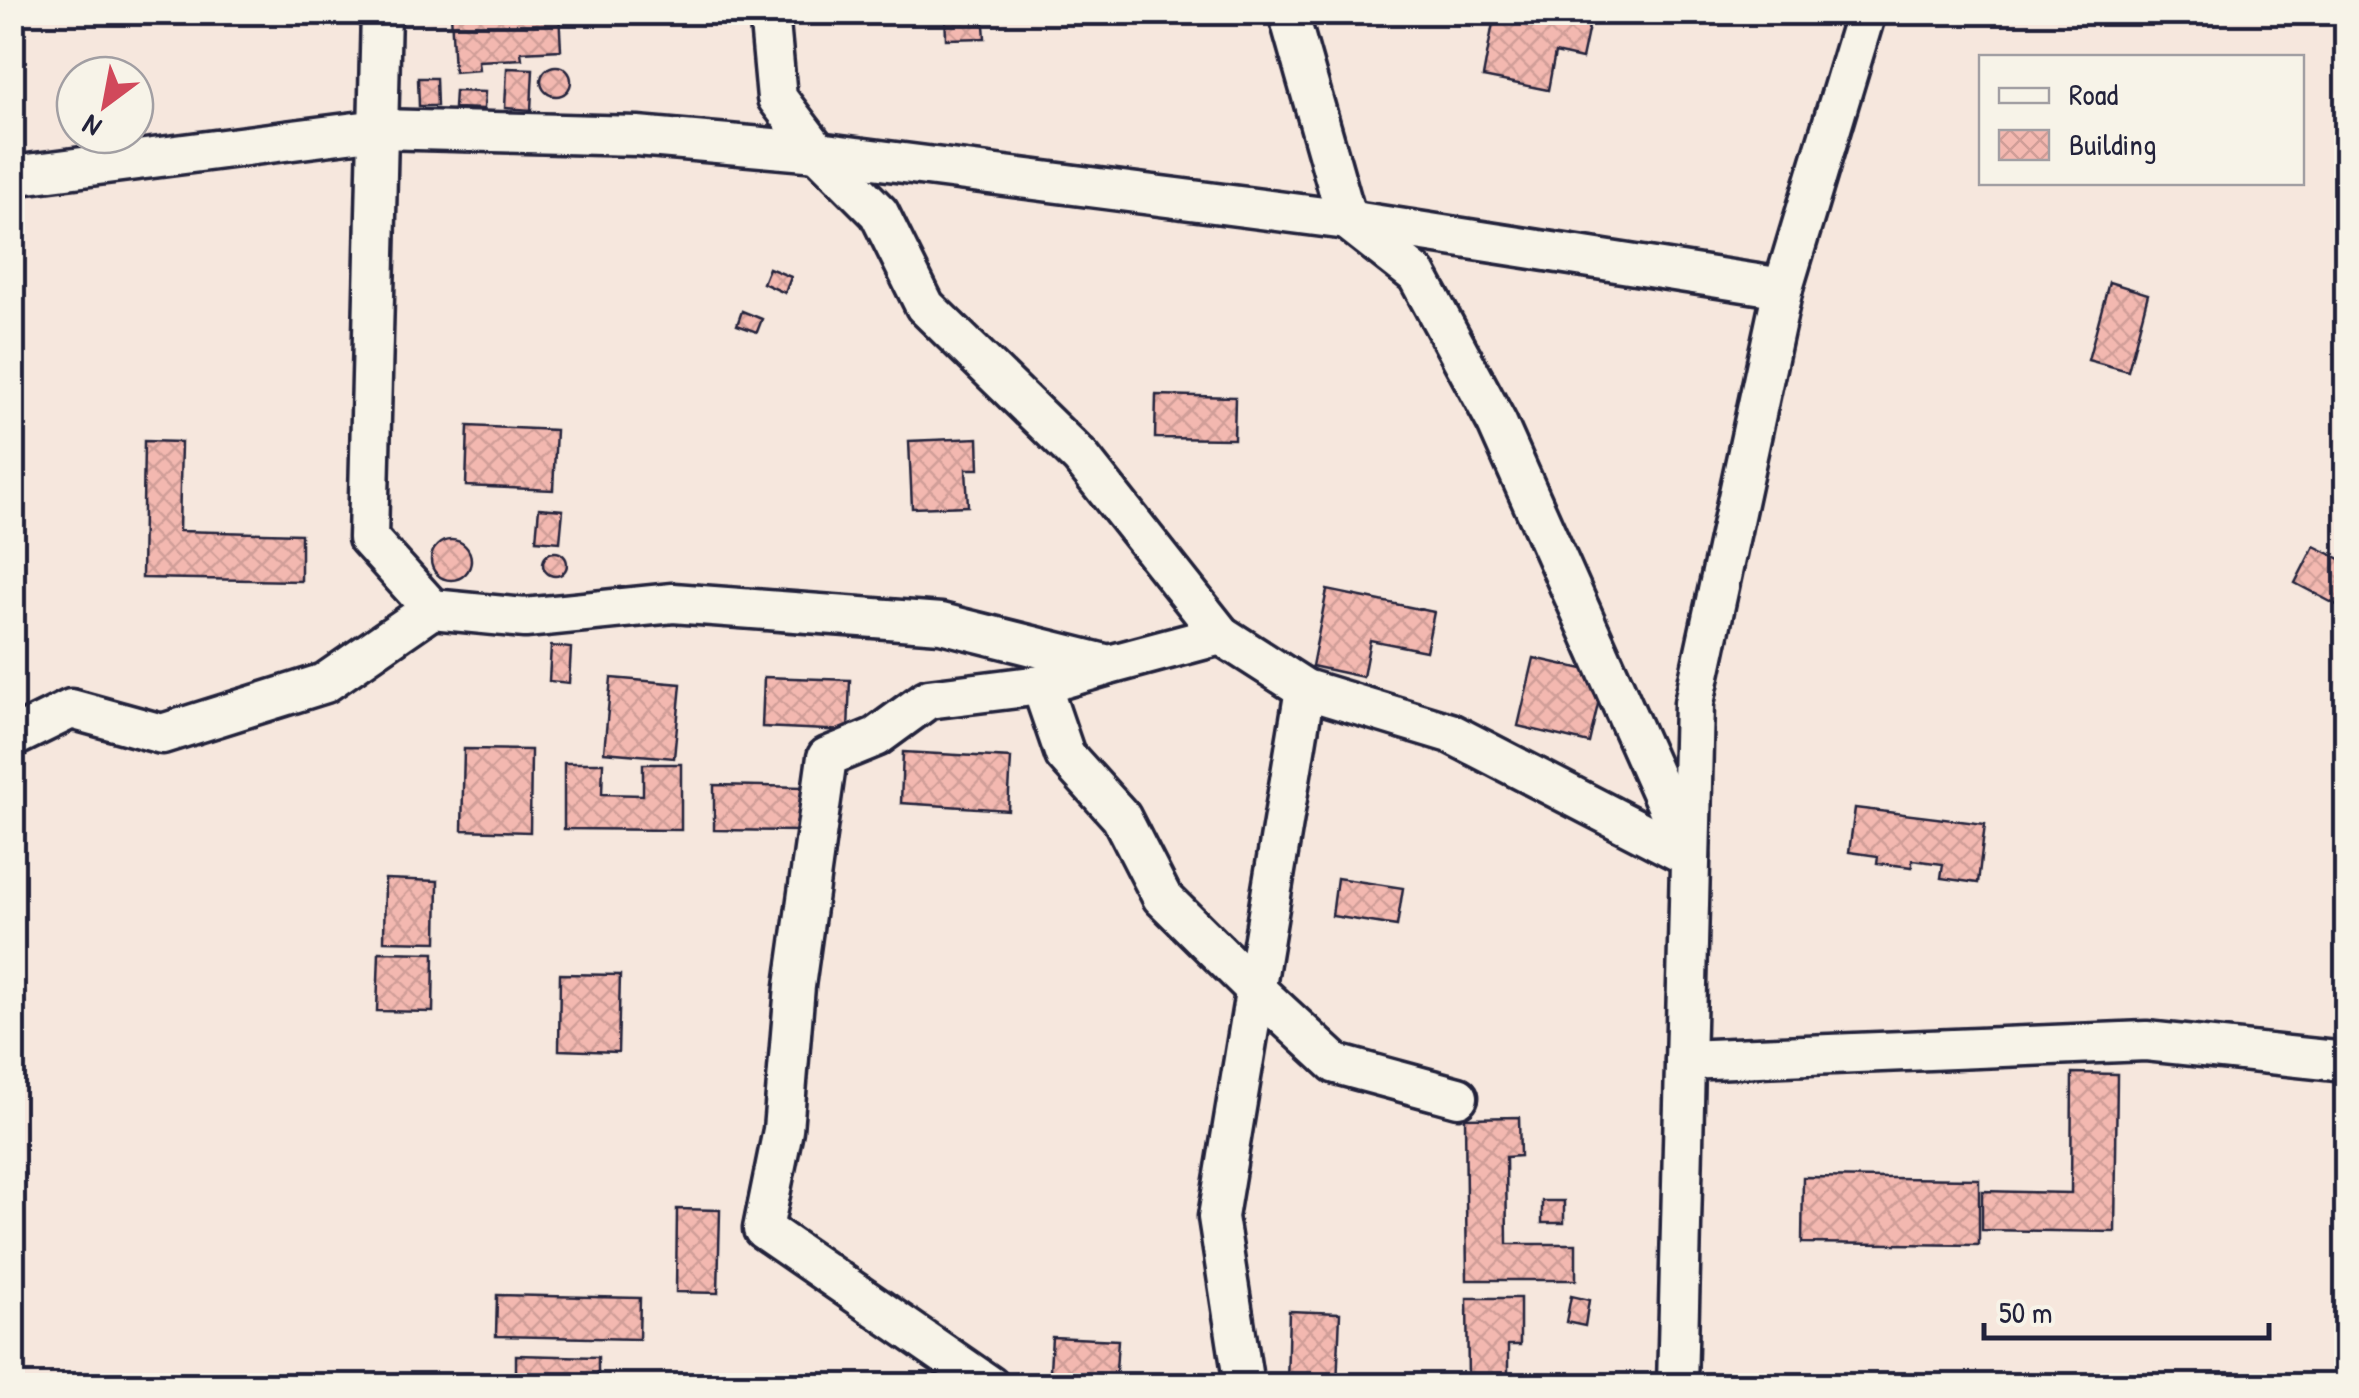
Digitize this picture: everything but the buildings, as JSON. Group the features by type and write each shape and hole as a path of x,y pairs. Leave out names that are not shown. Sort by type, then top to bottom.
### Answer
{"street":[{"path":"381,12 368,538 432,608"},
{"path":"769,12 777,98 818,152 879,213 926,306 1081,458 1221,635 1305,690 1450,733 1690,857"},
{"path":"1288,12 1348,220 1416,274 1497,424 1690,857"},
{"path":"1676,1386 1694,704 1782,288 1866,12"},
{"path":"12,176 378,129 637,136 818,152 1348,220 1782,288"},
{"path":"12,738 71,709 162,734 325,683 432,608 525,618 673,602 941,622 1109,665"},
{"path":"990,1386 762,1229 783,1130 794,986 827,758 876,737 928,699 1041,686 1221,635"},
{"path":"1041,686 1065,755 1121,817 1162,897 1255,989 1336,1064 1458,1097"},
{"path":"1244,1386 1218,1218 1305,690"},
{"path":"1684,1060 2146,1041 2346,1062"}]}
